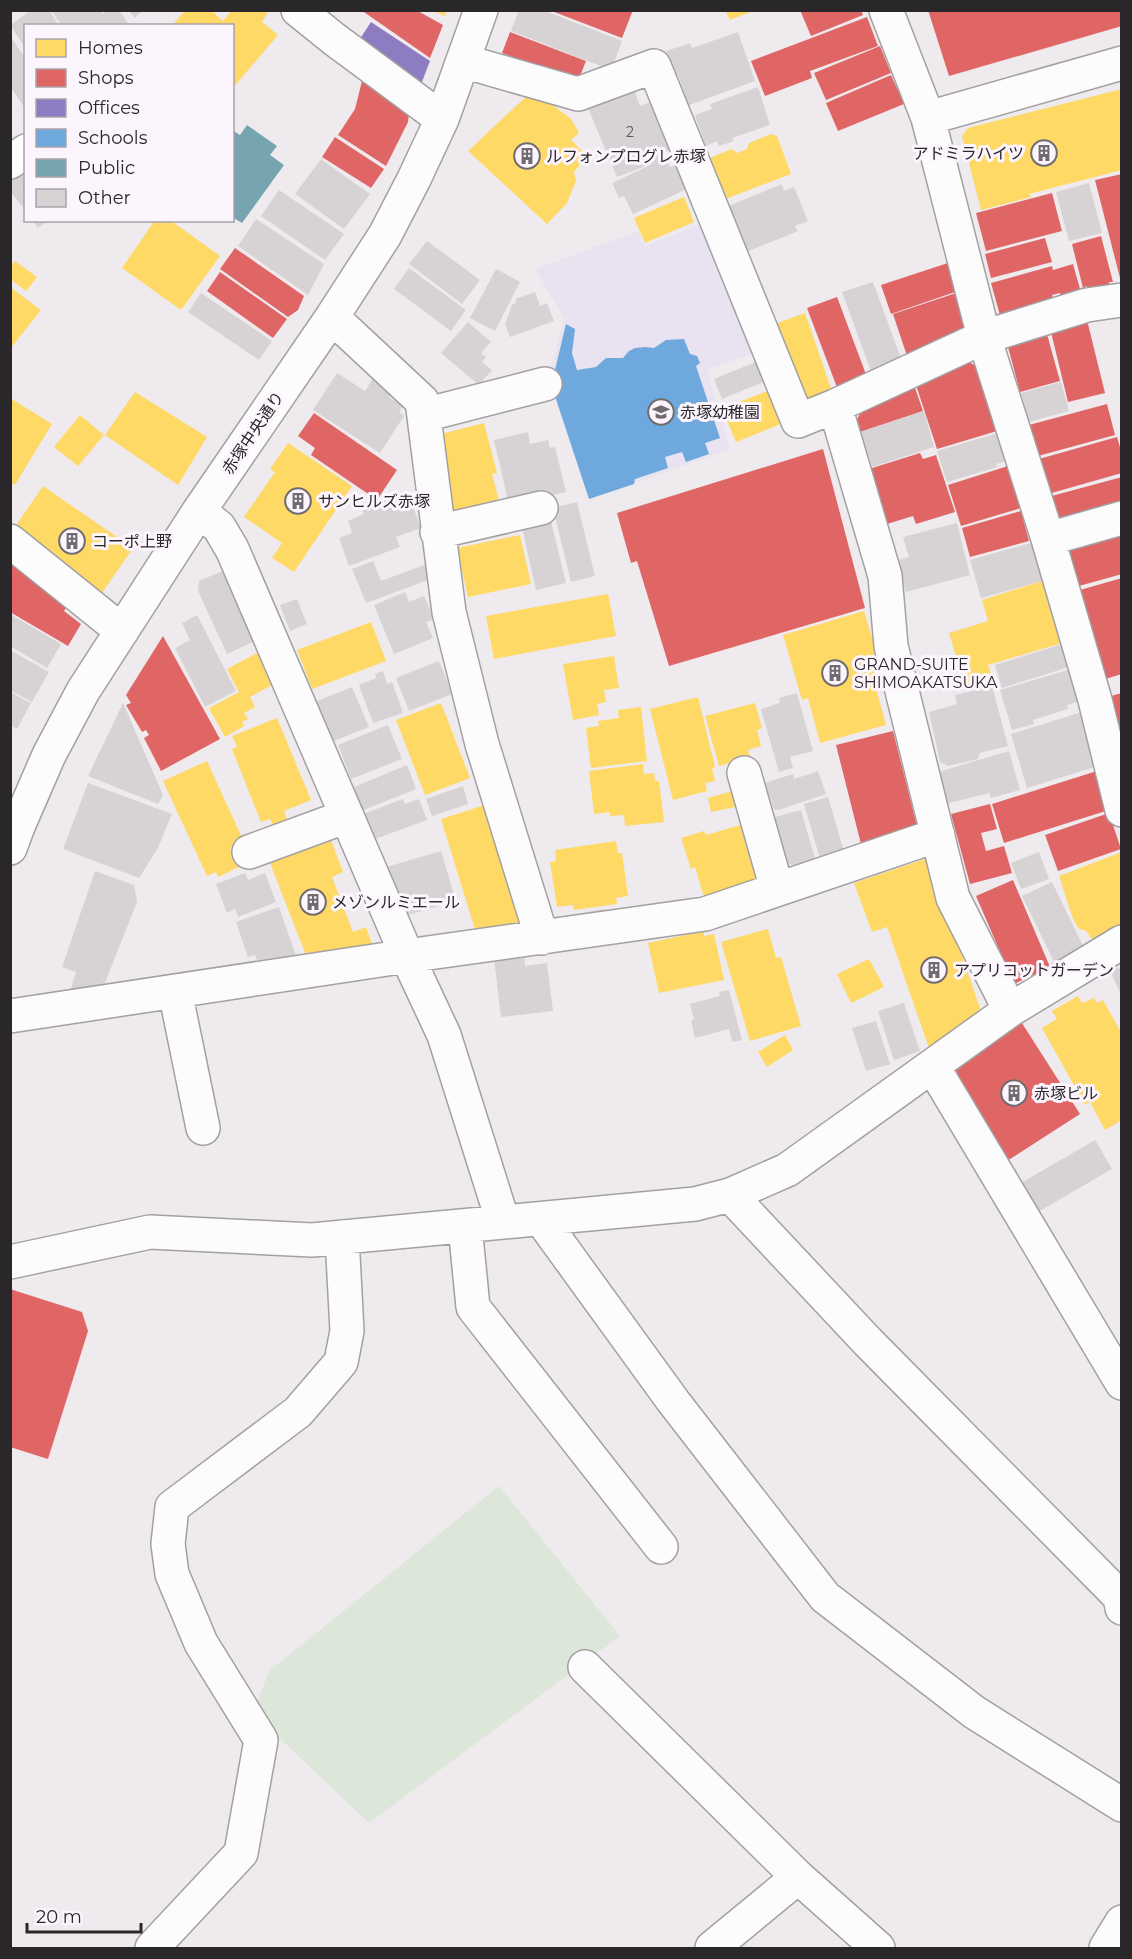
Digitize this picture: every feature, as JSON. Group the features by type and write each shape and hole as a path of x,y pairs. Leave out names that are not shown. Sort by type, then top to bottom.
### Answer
{"street":[{"path":"298,10 442,119"},
{"name":"赤塚中央通り","path":"13,831 83,691 199,511 332,317 385,235 442,119 481,10"},
{"path":"886,10 928,117 984,337 1048,539 1095,700 1122,810"},
{"path":"463,61 578,94 654,66 798,421 984,337 1087,305 1122,300"},
{"path":"928,117 1122,63"},
{"path":"10,162 24,152"},
{"path":"332,317 422,401 449,612 477,722 542,938"},
{"path":"424,415 545,384"},
{"path":"835,406 885,576 891,646 953,898 1010,1010"},
{"path":"437,532 541,508"},
{"path":"199,511 219,527 232,549 407,956 444,1035 503,1222"},
{"path":"1048,539 1122,518"},
{"path":"10,541 122,631"},
{"path":"744,773 777,889"},
{"path":"249,852 347,816"},
{"path":"10,1016 705,914 938,835"},
{"path":"10,1262 150,1232 312,1240 695,1204 730,1195 787,1170 1010,1010 1122,942"},
{"path":"175,991 203,1128"},
{"path":"933,1067 1122,1383"},
{"path":"730,1195 868,1342 1120,1598 1122,1608"},
{"path":"541,1219 673,1401 825,1597 974,1712 1122,1805"},
{"path":"465,1226 473,1307 661,1547"},
{"path":"152,1948 241,1854 261,1740 201,1643 172,1574 168,1544 172,1507 298,1412 341,1362 347,1331 342,1237"},
{"path":"585,1667 798,1877 879,1948"},
{"path":"712,1948 798,1877"},
{"path":"1106,1948 1122,1923"}],"shaded area":[{"path":"700,224 753,353 707,370 730,449 589,499 549,380 564,318 535,269 639,231 645,246"},
{"path":"499,1486 620,1636 369,1823 253,1713 269,1671"}],"building: Homes":[{"path":"185,10 211,10 223,21 232,10 269,10 262,22 278,35 234,87 234,24 174,24"},
{"path":"431,10 447,10 445,16"},
{"path":"725,10 753,10 753,11 730,20"},
{"name":"アドミラハイツ","path":"1122,89 1122,170 1029,194 1031,197 981,210 962,136 968,128"},
{"name":"ルフォンプログレ赤塚","path":"533,90 571,119 579,133 571,140 581,150 583,161 574,172 576,181 567,203 547,224 468,151"},
{"path":"771,134 777,136 791,174 723,200 707,159 732,149 737,153 747,149 749,143"},
{"path":"684,197 694,222 645,243 634,218"},
{"path":"154,222 173,222 220,256 181,310 122,268"},
{"path":"15,261 37,277 26,291 10,279 10,267"},
{"path":"10,287 41,310 10,349"},
{"path":"805,313 833,394 804,404 775,324"},
{"path":"775,388 788,421 736,442 722,409"},
{"path":"135,392 207,437 178,485 105,435"},
{"path":"10,398 52,424 15,485 10,482"},
{"path":"80,415 104,435 78,466 54,447"},
{"path":"484,423 497,473 492,474 501,508 452,521 437,435"},
{"name":"サンヒルズ赤塚","path":"288,443 352,486 294,572 272,558 282,543 244,517 275,472 270,469"},
{"name":"コーポ上野","path":"43,486 133,548 100,596 10,534"},
{"path":"520,535 531,584 468,597 457,548"},
{"path":"1042,581 1062,643 988,665 993,681 966,690 949,633 988,621 982,600"},
{"path":"608,594 616,636 494,659 486,616"},
{"name":"GRAND-SUITE SHIMOAKATSUKA","path":"864,611 877,654 877,692 886,725 820,743 808,698 802,700 783,635"},
{"path":"371,622 386,661 312,689 297,650"},
{"path":"257,653 274,684 250,697 255,707 244,713 248,719 242,722 244,726 225,737 209,708 239,692 227,669"},
{"path":"614,656 619,688 604,690 606,702 597,704 599,715 573,720 563,664"},
{"path":"698,697 715,767 712,768 715,781 705,783 707,791 673,800 650,709"},
{"path":"441,703 470,778 425,795 396,720"},
{"path":"755,703 762,728 757,730 761,746 748,750 750,757 719,766 705,716"},
{"path":"641,707 647,761 591,768 586,728 599,726 598,721 619,718 618,710"},
{"path":"277,718 311,800 284,811 288,822 274,827 270,819 261,822 232,749 237,747 232,736"},
{"path":"207,761 244,842 230,848 239,867 218,877 216,872 207,876 163,781"},
{"path":"643,764 644,774 654,773 655,781 659,781 664,822 625,826 624,815 610,816 610,812 594,814 589,771"},
{"path":"736,790 740,806 711,812 708,798"},
{"path":"485,805 521,922 477,936 441,819"},
{"path":"747,823 758,881 704,897 695,867 691,869 681,838 704,831 706,835"},
{"name":"メゾンルミエール","path":"331,840 343,872 332,877 353,932 366,927 373,947 307,958 270,863"},
{"path":"616,841 618,853 622,853 628,896 616,898 617,904 574,910 573,905 557,907 550,862 556,861 555,850"},
{"path":"1122,852 1122,928 1097,940 1078,928 1059,876"},
{"name":"アプリコットガーデン","path":"928,858 980,1008 978,1015 930,1051 887,927 872,932 854,883"},
{"path":"768,929 776,958 781,957 801,1026 750,1041 721,942"},
{"path":"704,931 704,936 714,934 724,980 659,993 648,943"},
{"path":"869,959 884,987 851,1003 837,974"},
{"path":"1078,996 1082,1003 1094,998 1097,1003 1103,1000 1122,1034 1122,1120 1105,1130 1090,1102 1085,1105 1042,1028 1057,1019 1052,1011"},
{"path":"785,1035 793,1050 767,1067 758,1052"}],"building: Shops":[{"path":"361,10 416,10 443,25 430,58"},
{"path":"549,10 633,10 622,38"},
{"path":"800,10 861,10 863,15 811,36"},
{"path":"928,10 1122,10 1122,26 949,76"},
{"path":"867,17 878,46 810,71 812,78 765,96 751,61"},
{"path":"510,32 586,61 578,81 502,53"},
{"path":"880,46 891,73 826,100 814,73"},
{"path":"891,75 904,104 838,131 826,103"},
{"path":"363,77 409,113 408,122 386,166 338,135 355,109"},
{"path":"335,137 384,169 371,188 322,157"},
{"path":"1122,174 1122,281 1121,282 1095,180"},
{"path":"1052,193 1062,231 986,251 976,213"},
{"path":"1101,236 1113,282 1109,282 1110,286 1088,292 1087,286 1083,288 1072,244"},
{"path":"1045,238 1052,262 991,278 985,254"},
{"path":"235,248 304,296 298,310 288,317 220,269"},
{"path":"951,262 961,290 891,314 881,285"},
{"path":"1073,264 1082,296 1062,302 1060,293 1052,295 1055,304 1001,319 991,283 1052,266 1053,270"},
{"path":"220,272 287,319 273,338 207,291"},
{"path":"959,292 971,323 963,335 908,359 893,314"},
{"path":"837,297 867,377 838,390 807,308"},
{"path":"1086,316 1105,393 1068,402 1049,324"},
{"path":"1045,327 1060,381 1020,392 1007,343"},
{"path":"966,360 979,368 997,431 937,449 915,382"},
{"path":"913,382 923,411 860,432 856,421 862,410"},
{"path":"1107,404 1115,435 1038,456 1029,425"},
{"path":"314,413 397,470 377,500 311,455 315,448 298,436"},
{"path":"1117,437 1122,454 1122,473 1048,494 1039,459"},
{"path":"823,449 865,608 669,666 637,561 631,563 617,513"},
{"path":"920,453 923,459 936,455 955,512 916,524 913,516 887,524 869,469"},
{"path":"1008,466 1021,508 961,526 948,485"},
{"path":"1122,477 1122,505 1055,523 1048,497"},
{"path":"1021,511 1029,541 970,557 962,528"},
{"path":"1122,533 1122,574 1079,586 1068,548"},
{"path":"10,561 67,606 64,611 81,624 68,646 10,612"},
{"path":"1122,578 1122,674 1105,679 1080,590"},
{"path":"163,636 220,739 161,771 144,738 149,735 146,730 142,732 126,705 131,703 126,695"},
{"path":"1122,693 1122,732 1121,732 1111,696"},
{"path":"893,731 917,826 897,831 899,840 862,848 836,745"},
{"path":"1097,771 1109,810 1004,843 992,804"},
{"path":"990,804 997,829 981,833 986,851 1004,846 1012,873 970,884 951,814"},
{"path":"1109,813 1121,849 1058,871 1045,835"},
{"path":"1013,880 1050,967 1014,984 976,896"},
{"name":"赤塚ビル","path":"1020,1020 1080,1114 1007,1161 948,1071"},
{"path":"10,1289 82,1312 88,1331 48,1459 10,1447"}],"building: Offices":[{"path":"371,22 430,61 418,92 354,48"}],"building: Schools":[{"name":"赤塚幼稚園","path":"566,324 575,329 572,353 577,370 596,367 606,358 623,358 635,348 654,348 666,340 684,339 690,354 697,356 700,363 696,366 720,438 705,443 709,454 686,462 682,452 665,457 668,468 635,479 634,484 589,499 553,390 555,370"}],"building: Public":[{"path":"247,125 277,146 270,155 284,165 242,223 234,218 234,131 240,135"}],"building: Other":[{"path":"32,10 49,10 58,24 24,24 24,46 10,25"},
{"path":"51,10 100,10 103,14 107,10 119,10 128,23 127,24 61,24"},
{"path":"128,10 143,10 135,18"},
{"path":"519,10 543,10 622,41 611,70 511,31"},
{"path":"738,32 755,81 689,105 666,51 690,43 692,48"},
{"path":"10,36 24,56 24,107 10,86"},
{"path":"758,87 770,125 732,138 734,141 719,146 717,141 706,146 695,115 712,109 710,104"},
{"path":"634,90 640,106 659,99 679,146 664,152 670,167 676,165 687,189 633,214 624,196 619,198 612,183 657,162 617,177 588,108"},
{"path":"321,159 370,194 344,229 295,194"},
{"path":"24,170 24,208 10,191 10,180"},
{"path":"1089,183 1102,233 1069,241 1056,192"},
{"path":"782,184 784,191 794,187 808,221 795,226 798,231 744,253 726,207"},
{"path":"279,190 344,234 325,260 261,216"},
{"path":"256,219 324,264 308,295 238,246"},
{"path":"34,222 46,222 38,228"},
{"path":"427,241 480,280 462,304 409,264"},
{"path":"409,268 466,310 451,331 394,289"},
{"path":"496,269 520,282 495,331 470,318"},
{"path":"873,282 902,361 872,374 842,292"},
{"path":"535,292 540,306 547,303 554,321 510,337 505,324 512,305 516,303 515,299"},
{"path":"201,293 272,341 259,360 188,312"},
{"path":"468,322 491,342 481,353 486,357 482,362 492,370 479,385 441,353"},
{"path":"758,361 766,381 722,399 714,379"},
{"path":"337,373 365,391 375,375 395,388 389,397 403,406 399,412 404,416 380,453 313,410"},
{"path":"1061,382 1069,411 1029,422 1021,393"},
{"path":"924,411 934,447 872,467 860,432"},
{"path":"528,432 530,444 548,440 550,448 555,447 566,492 509,505 494,440"},
{"path":"998,433 1007,461 996,464 997,467 947,482 937,451"},
{"path":"407,491 421,528 396,537 400,547 349,566 339,538 352,533 348,521 364,514 362,508"},
{"path":"577,502 595,576 571,582 553,508"},
{"path":"551,521 566,583 536,590 522,528"},
{"path":"957,523 970,575 906,592 898,560 909,557 903,537"},
{"path":"1031,543 1042,581 981,598 970,560"},
{"path":"373,561 381,581 427,564 428,580 366,603 352,569"},
{"path":"225,570 257,640 227,654 198,591 199,581"},
{"path":"405,592 409,602 424,596 434,619 426,622 433,638 394,654 374,605"},
{"path":"297,599 307,624 290,631 280,605"},
{"path":"10,614 61,644 47,668 10,646"},
{"path":"197,615 236,691 205,707 175,648 190,640 182,623"},
{"path":"1062,644 1069,667 1002,688 995,665"},
{"path":"10,650 49,672 32,702 10,690"},
{"path":"439,661 452,694 409,711 396,678"},
{"path":"1071,669 1080,701 1067,705 1068,709 1033,720 1034,724 1012,730 1000,690"},
{"path":"383,671 387,684 392,682 403,713 373,723 359,685 376,678 375,674"},
{"path":"992,686 1008,746 980,753 978,759 948,766 940,762 929,712 957,704 955,695"},
{"path":"352,687 369,727 326,744 310,704"},
{"path":"10,692 31,703 17,729 10,725"},
{"path":"797,693 813,751 790,757 793,768 779,772 761,709 780,703 779,698"},
{"path":"123,703 163,795 158,804 88,776"},
{"path":"1082,712 1098,766 1027,788 1011,734"},
{"path":"388,725 402,759 351,779 338,745"},
{"path":"1009,751 1020,790 991,798 989,793 946,804 938,772"},
{"path":"407,765 416,789 356,813 347,790"},
{"path":"818,771 826,794 779,810 774,809 765,783 793,774 794,779"},
{"path":"88,783 172,814 158,848 139,878 63,849"},
{"path":"463,786 468,804 432,816 426,799"},
{"path":"828,797 845,855 821,862 804,804"},
{"path":"403,799 405,804 419,799 427,820 367,842 358,816"},
{"path":"801,810 817,866 800,870 788,863 775,817"},
{"path":"441,851 456,901 398,918 383,868"},
{"path":"1039,852 1049,879 1021,889 1011,863"},
{"path":"95,871 134,885 137,902 104,985 70,992 76,972 62,967"},
{"path":"245,873 248,880 265,873 276,902 238,917 235,909 227,913 216,884"},
{"path":"1052,882 1085,950 1055,964 1022,896"},
{"path":"279,907 296,956 260,968 255,955 248,957 236,922"},
{"path":"604,909 605,920 590,922 588,912"},
{"path":"524,955 525,966 547,963 553,1011 501,1017 494,959"},
{"path":"1119,967 1122,973 1122,996 1110,971"},
{"path":"729,990 742,1040 732,1042 729,1029 695,1038 690,1004 720,996 719,992"},
{"path":"904,1003 920,1051 894,1060 878,1011"},
{"path":"876,1021 890,1064 866,1071 852,1028"},
{"path":"1095,1140 1112,1169 1038,1212 1021,1183"}],"place":[{"name":"アドミラハイツ","path":"1044,153"},
{"name":"ルフォンプログレ赤塚","path":"527,156"},
{"name":"赤塚幼稚園","path":"661,412"},
{"name":"サンヒルズ赤塚","path":"298,501"},
{"name":"コーポ上野","path":"72,541"},
{"name":"GRAND-SUITE SHIMOAKATSUKA","path":"835,673"},
{"name":"メゾンルミエール","path":"313,902"},
{"name":"アプリコットガーデン","path":"934,970"},
{"name":"赤塚ビル","path":"1014,1093"}]}
